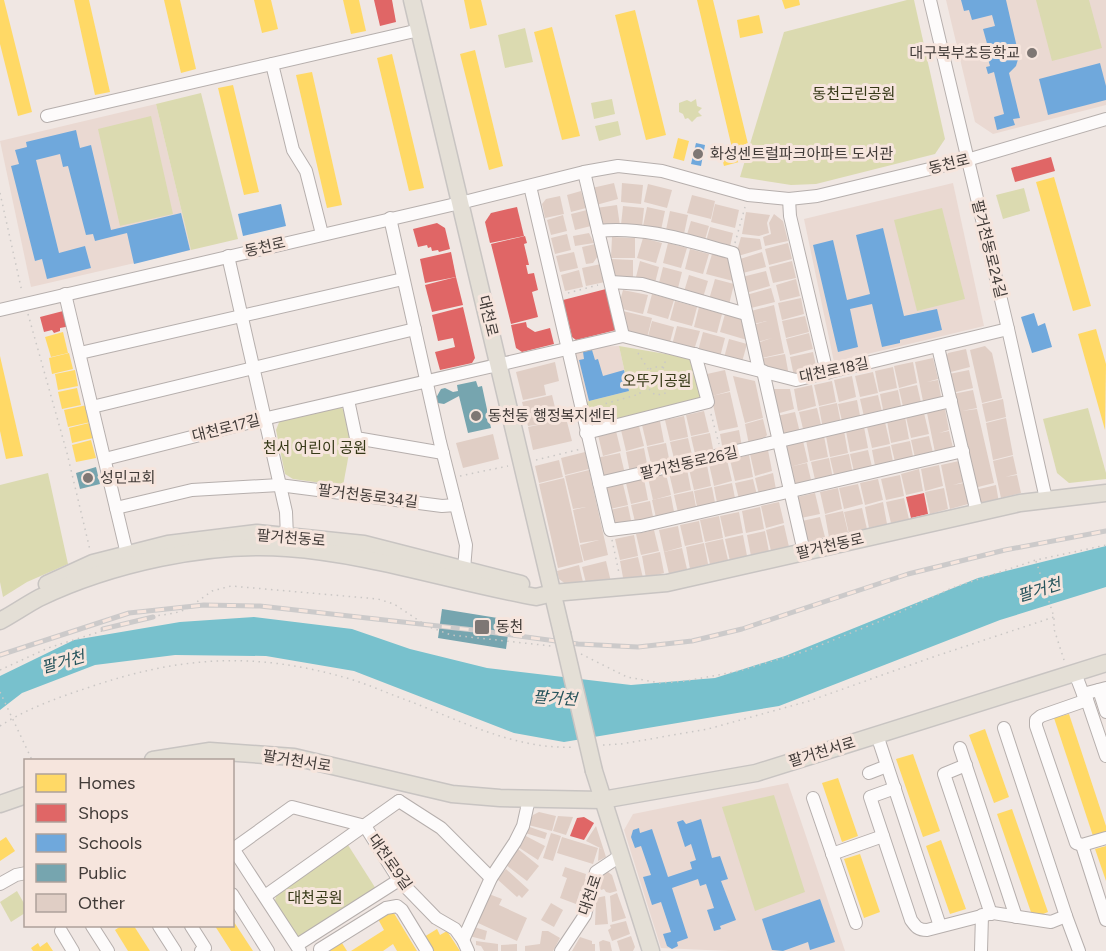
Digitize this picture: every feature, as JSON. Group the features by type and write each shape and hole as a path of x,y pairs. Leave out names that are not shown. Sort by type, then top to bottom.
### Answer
{"main road":[{"name":"대천로","path":"411,0 594,771 651,951"},
{"name":"팔거천동로","path":"0,621 39,598 109,570 163,558 229,548 286,548 356,557 536,597 553,593 667,583 977,513 1046,499 1106,493"},
{"name":"팔거천동로","path":"0,609 93,563 168,544 257,533 364,544 553,593"},
{"name":"팔거천서로","path":"174,758 210,751 294,757 452,794 529,799 602,800 756,773 1106,663"},
{"path":"0,804 24,796"}],"street":[{"name":"팔거천동로24길","path":"930,0 1046,499"},
{"path":"46,116 419,30"},
{"path":"272,64 293,150 306,171 322,234"},
{"name":"동천로","path":"0,310 584,172 618,166 662,171 748,195 789,199 817,196 968,160 1106,119"},
{"path":"584,172 625,336"},
{"path":"530,186 610,530 640,526 963,452"},
{"path":"789,199 790,216 827,373"},
{"path":"390,218 426,381 466,544 464,569"},
{"path":"598,231 643,230 733,253 804,552"},
{"path":"228,256 263,419 286,512 287,537"},
{"path":"80,353 404,279"},
{"path":"610,282 642,284 746,314"},
{"path":"65,294 127,554"},
{"path":"92,407 415,329"},
{"name":"대천로18길","path":"499,364 625,336 796,380 1008,329"},
{"path":"938,346 977,513"},
{"path":"586,433 708,402 695,354"},
{"name":"대천로17길","path":"105,459 263,419 499,364"},
{"path":"348,400 356,438 443,453"},
{"name":"팔거천동로26길","path":"599,483 951,401"},
{"name":"팔거천동로34길","path":"116,508 192,490 279,485 442,506 456,505"},
{"path":"1072,674 1085,697 1106,756"},
{"path":"1106,712 1102,689 1036,720 1073,838 1076,843 1082,845 1106,838"},
{"path":"1004,728 1079,951"},
{"path":"877,735 940,926"},
{"path":"960,748 1016,917"},
{"path":"966,765 944,774 986,915 981,951"},
{"path":"869,773 887,766"},
{"path":"264,896 399,801 404,783"},
{"path":"894,788 870,797 911,920 921,930 986,915 1051,922 1066,916"},
{"path":"813,798 856,923"},
{"path":"465,945 491,878 523,826 529,799"},
{"path":"399,801 441,828 491,878"},
{"name":"대천로9길","path":"234,848 292,807 365,826 399,880 438,919 455,929 465,945"},
{"path":"832,854 883,836"},
{"path":"1082,845 1106,920"},
{"path":"234,851 298,948 399,880"},
{"name":"대천로","path":"564,946 585,915 596,872 620,856"},
{"path":"0,884 24,873"},
{"path":"234,897 268,951"},
{"path":"322,951 320,949 386,908 397,906 418,933 428,951"},
{"path":"418,933 438,919"},
{"path":"160,927 175,951"},
{"path":"191,927 205,948 201,951"},
{"path":"98,928 108,951"},
{"path":"61,931 74,951"}],"path":[{"path":"0,193 25,303 67,453 93,563"},
{"path":"733,253 748,195"},
{"path":"556,296 610,282"},
{"path":"625,336 648,370"},
{"path":"663,367 671,348"},
{"path":"663,367 669,377 671,388 664,394 656,395 648,387 645,379 648,370 663,367"},
{"path":"670,385 680,385 702,379"},
{"path":"582,415 604,409 604,404 640,394 640,389 648,387"},
{"path":"708,402 721,455"},
{"path":"450,478 590,447"},
{"path":"610,530 623,587"},
{"path":"1036,560 1054,618 1054,629 1072,674"},
{"path":"599,745 621,744 708,729 809,701 936,656 1054,618"},
{"path":"0,726 12,718 94,686 164,666 195,662 262,661 350,679 506,738 555,748 577,747"},
{"path":"0,692 32,759"}],"shaded area":[{"name":"대구북부초등학교","path":"946,0 1106,0 1106,105 993,134 975,122"},
{"path":"156,104 191,250 31,287 0,141"},
{"path":"953,183 984,326 834,362 804,219"},
{"path":"619,346 629,391 585,402 573,352 589,347"},
{"path":"788,783 845,951 729,951 661,948 624,830 633,814"}],"green space":[{"name":"동천근린공원","path":"914,0 945,139 935,154 816,184 791,185 740,177 784,32"},
{"path":"1036,0 1089,0 1102,48 1052,61"},
{"path":"525,28 533,62 505,68 498,35"},
{"path":"201,93 238,239 191,250 156,104"},
{"path":"612,99 615,114 594,119 591,103"},
{"path":"696,99 697,106 702,108 698,112 702,116 692,122 688,118 685,119 679,112 679,103"},
{"path":"151,116 173,214 120,226 98,129"},
{"path":"618,121 621,135 599,141 595,126"},
{"path":"1024,188 1030,211 1003,219 996,195"},
{"path":"942,208 965,299 917,311 894,220"},
{"name":"오뚜기공원","path":"619,346 695,359 704,398 591,427 585,402 629,391"},
{"name":"천서 어린이 공원","path":"340,407 346,411 352,437 343,486 293,479 285,474 276,430 280,420"},
{"path":"1088,408 1106,479 1069,483 1057,473 1043,419"},
{"path":"48,473 68,564 27,582 3,597 0,582 0,485"},
{"path":"774,795 805,892 755,911 722,807"},
{"name":"대천공원","path":"348,845 376,889 301,938 297,936 275,901 277,891"},
{"path":"17,891 24,903 24,914 11,922 0,902"}],"water":[{"name":"팔거천","path":"1106,546 1106,587 1000,620 779,706 564,742 514,733 354,671 266,656 175,655 95,665 22,693 0,710 0,676 74,640 180,622 254,617 352,629 410,649 487,668 631,685 715,678 785,656 978,578"}],"building: Homes":[{"path":"0,0 4,0 32,112 18,116 0,44"},
{"path":"74,0 89,0 110,92 95,95"},
{"path":"164,0 180,0 196,69 181,73"},
{"path":"254,0 271,0 278,29 262,33"},
{"path":"343,0 359,0 366,31 351,34"},
{"path":"464,0 481,0 487,25 470,29"},
{"path":"697,0 713,0 748,144 736,147 739,162 724,166 720,151 732,148"},
{"path":"782,0 799,0 800,5 785,9"},
{"path":"635,10 666,135 646,140 615,15"},
{"path":"759,15 763,33 740,38 737,20"},
{"path":"552,27 580,136 562,140 534,32"},
{"path":"475,50 503,166 489,170 460,54"},
{"path":"392,54 424,188 409,191 377,58"},
{"path":"312,72 342,205 327,208 296,75"},
{"path":"233,85 259,192 244,195 218,88"},
{"path":"678,138 689,141 684,161 673,158"},
{"path":"1054,177 1091,306 1073,311 1036,182"},
{"path":"1096,329 1106,364 1105,430 1078,334"},
{"path":"63,332 68,353 51,357 45,337"},
{"path":"69,353 73,369 52,374 49,358"},
{"path":"0,356 23,456 6,459 0,431"},
{"path":"75,370 78,386 58,390 55,374"},
{"path":"77,388 81,405 62,409 58,392"},
{"path":"87,405 91,422 68,427 64,410"},
{"path":"89,423 93,438 72,443 69,428"},
{"path":"91,440 96,458 76,462 72,445"},
{"path":"1069,714 1106,826 1106,832 1093,836 1054,718"},
{"path":"985,729 1009,797 994,803 969,735"},
{"path":"913,754 940,831 923,837 896,759"},
{"path":"838,778 858,836 842,842 822,783"},
{"path":"1012,809 1048,912 1033,918 997,814"},
{"path":"6,837 15,851 0,861 0,841"},
{"path":"941,840 966,909 950,914 926,846"},
{"path":"1106,846 1106,881 1095,849"},
{"path":"860,854 880,912 864,918 844,859"},
{"path":"392,910 417,951 397,951 393,944 383,951 351,951 384,930 378,919"},
{"path":"234,922 253,951 231,951 216,927 234,927"},
{"path":"120,927 135,927 150,951 128,951 115,930"},
{"path":"437,929 440,935 447,931 460,951 433,951 424,937"},
{"path":"47,942 53,951 33,951 31,948 38,943 40,947"},
{"path":"342,943 347,951 329,951"}],"building: Shops":[{"path":"374,0 392,0 396,22 380,26"},
{"path":"1051,157 1055,171 1015,182 1011,168"},
{"path":"517,207 524,236 490,243 485,222 491,213"},
{"path":"437,223 445,228 450,249 439,252 438,250 432,251 427,245 418,247 413,229"},
{"path":"525,236 528,274 534,273 538,290 532,292 538,317 511,324 491,244"},
{"path":"451,252 456,277 425,283 420,259"},
{"path":"456,277 463,305 432,312 425,285"},
{"path":"606,289 616,330 576,340 572,337 563,300"},
{"path":"463,307 475,358 472,363 440,370 435,352 455,347 453,338 438,341 432,315"},
{"path":"67,310 71,326 60,328 60,331 54,333 52,330 44,332 40,317"},
{"path":"526,322 527,327 535,332 550,328 554,344 522,352 516,348 511,325"},
{"path":"924,493 928,514 911,518 906,497"},
{"path":"584,817 594,823 584,840 570,836 577,818"}],"building: Schools":[{"path":"961,0 1006,0 1019,56 1016,66 1009,73 1020,118 1013,119 1015,125 997,130 994,117 1004,114 994,72 988,74 986,67 990,66 988,59 991,58 983,29 995,26 992,15 972,20 969,10 964,11"},
{"path":"1100,63 1106,86 1106,100 1048,115 1039,79"},
{"path":"76,130 80,148 91,145 111,230 181,213 190,250 134,264 127,233 95,241 93,234 86,235 68,166 63,167 60,154 36,160 59,253 85,246 91,268 47,279 42,259 35,261 11,166 19,164 15,150 27,147 26,142"},
{"name":"화성센트럴파크아파트 도서관","path":"696,143 705,145 701,166 691,164"},
{"path":"281,204 286,226 243,236 238,214"},
{"path":"883,228 904,316 937,309 942,330 900,340 900,343 882,347 872,304 850,309 858,347 838,352 813,245 833,240 847,300 870,294 856,235"},
{"path":"1034,313 1038,326 1045,323 1052,347 1032,353 1021,317"},
{"path":"592,350 595,360 598,359 603,376 624,370 629,391 589,401 579,360 584,359 583,352"},
{"path":"701,819 712,858 720,856 728,879 721,881 736,920 714,931 707,910 714,908 706,884 700,886 698,879 672,888 688,938 677,942 678,946 672,949 667,946 663,934 671,932 661,902 652,905 643,877 651,875 641,846 635,848 631,837 633,830 639,828 640,833 652,829 668,877 692,869 690,862 696,860 691,844 685,847 677,822 683,820 686,824"},
{"path":"820,899 835,942 810,950 808,942 783,951 772,950 762,919"}],"building: Public":[{"name":"동천동 행정복지센터","path":"476,381 478,387 482,386 491,428 468,433 459,396 444,404 438,403 436,398 441,389 458,391 457,385"},
{"name":"성민교회","path":"96,467 100,484 80,489 76,473"},
{"path":"442,609 510,620 506,649 438,638"}],"building: Other":[{"path":"614,183 618,199 596,205 592,188"},
{"path":"622,183 643,185 641,204 621,202"},
{"path":"648,184 672,190 667,208 644,202"},
{"path":"581,191 586,208 571,212 567,195"},
{"path":"692,195 715,201 711,219 687,213"},
{"path":"560,196 564,214 545,218 542,204 546,199"},
{"path":"715,204 739,210 735,228 711,222"},
{"path":"617,205 620,226 600,228 596,208"},
{"path":"623,206 644,208 642,227 621,225"},
{"path":"647,207 665,211 661,230 643,226"},
{"path":"587,210 591,226 575,230 571,214"},
{"path":"670,211 688,215 684,234 666,230"},
{"path":"746,212 770,215 767,223 769,233 759,236 742,234"},
{"path":"774,214 783,221 788,241 765,246 763,237 771,234 769,223"},
{"path":"563,215 567,231 551,235 547,220"},
{"path":"691,221 709,226 704,243 686,238"},
{"path":"710,227 733,233 729,251 705,245"},
{"path":"589,233 594,243 575,246 573,236"},
{"path":"567,234 571,250 555,254 551,238"},
{"path":"612,237 635,238 635,258 611,258"},
{"path":"741,237 760,239 762,249 738,256"},
{"path":"643,238 662,243 656,263 637,258"},
{"path":"668,243 687,248 681,268 663,263"},
{"path":"788,243 792,259 769,265 765,249"},
{"path":"595,244 598,256 593,263 586,264 582,247"},
{"path":"690,249 709,254 703,274 685,269"},
{"path":"574,252 578,268 560,272 556,256"},
{"path":"762,252 766,267 739,274 737,260"},
{"path":"712,254 730,259 733,281 706,274"},
{"path":"610,259 633,260 633,281 611,282"},
{"path":"640,261 659,267 654,287 635,281"},
{"path":"792,261 796,278 773,283 769,267"},
{"path":"601,264 605,282 586,286 582,268"},
{"path":"663,267 682,272 677,292 658,287"},
{"path":"579,270 583,287 565,291 561,275"},
{"path":"766,271 770,286 746,293 742,277"},
{"path":"689,275 708,281 702,301 683,295"},
{"path":"715,279 734,284 728,309 708,303"},
{"path":"796,279 800,296 780,301 776,285"},
{"path":"771,288 775,302 751,308 746,295"},
{"path":"623,290 648,295 643,314 618,308"},
{"path":"652,294 674,300 668,319 647,313"},
{"path":"801,298 804,314 782,320 778,303"},
{"path":"675,301 697,307 692,326 670,320"},
{"path":"774,305 784,353 762,358 757,343 772,338 757,342 753,325 767,321 753,324 751,311"},
{"path":"699,307 722,314 717,333 694,327"},
{"path":"623,311 652,318 647,338 625,332"},
{"path":"725,314 741,318 747,340 720,332"},
{"path":"805,316 809,332 786,338 782,321"},
{"path":"652,321 674,327 669,346 647,340"},
{"path":"677,326 700,331 694,350 672,345"},
{"path":"703,332 725,338 720,357 698,351"},
{"path":"809,333 813,349 790,355 786,339"},
{"path":"729,339 747,344 742,362 724,358"},
{"path":"985,346 992,353 1002,398 982,403 970,350"},
{"path":"966,349 970,367 947,373 944,361 948,353"},
{"path":"813,352 817,370 794,376 790,357"},
{"path":"785,354 789,376 761,369 760,359"},
{"path":"933,358 938,379 927,382 938,380 942,402 924,406 915,362"},
{"path":"555,362 559,381 544,385 546,395 523,400 516,372"},
{"path":"913,362 917,383 899,388 894,366"},
{"path":"893,367 897,388 879,392 875,371"},
{"path":"725,370 730,391 712,396 707,374"},
{"path":"969,370 973,388 952,393 949,374"},
{"path":"873,372 878,393 860,397 855,376"},
{"path":"733,376 755,381 763,418 745,423"},
{"path":"852,376 856,397 839,402 834,380"},
{"path":"832,381 836,402 819,406 814,385"},
{"path":"812,385 816,406 798,411 794,389"},
{"path":"917,385 922,407 904,411 899,389"},
{"path":"770,389 790,389 794,409 776,414"},
{"path":"898,390 902,411 884,415 880,394"},
{"path":"973,390 977,408 962,411 977,409 994,483 974,488 953,394"},
{"path":"730,392 738,427 719,431 711,396"},
{"path":"552,395 558,420 566,418 572,441 533,450 528,427 543,424 528,426 522,402"},
{"path":"878,395 883,416 865,421 860,399"},
{"path":"1003,399 1006,417 986,422 982,404"},
{"path":"857,400 861,421 843,425 838,404"},
{"path":"837,403 841,424 823,429 819,407"},
{"path":"817,408 822,429 804,433 799,412"},
{"path":"945,409 949,430 939,433 949,431 954,452 936,457 927,413"},
{"path":"704,411 709,432 691,436 686,415"},
{"path":"795,412 800,433 782,438 777,416"},
{"path":"924,413 929,434 911,438 906,417"},
{"path":"684,416 688,437 670,441 665,420"},
{"path":"905,417 909,439 891,443 887,421"},
{"path":"1006,418 1013,455 993,460 986,423"},
{"path":"763,419 767,435 761,442 749,445 745,424"},
{"path":"660,421 664,442 647,446 642,425"},
{"path":"885,422 890,444 872,448 867,427"},
{"path":"639,426 644,446 626,451 621,430"},
{"path":"864,427 868,448 850,452 846,431"},
{"path":"739,430 742,447 723,451 720,434"},
{"path":"616,431 621,451 603,456 598,435"},
{"path":"844,431 848,453 830,457 826,436"},
{"path":"710,433 714,454 696,458 691,437"},
{"path":"493,434 499,459 463,468 456,443"},
{"path":"824,436 828,457 810,461 806,440"},
{"path":"929,436 934,457 916,462 911,440"},
{"path":"688,438 693,459 675,463 670,442"},
{"path":"803,441 808,462 790,467 785,445"},
{"path":"910,441 914,462 896,466 891,445"},
{"path":"666,443 670,464 652,468 647,447"},
{"path":"890,446 894,467 876,471 872,450"},
{"path":"644,448 648,469 630,473 626,452"},
{"path":"768,450 772,471 755,476 750,454"},
{"path":"868,450 873,471 855,476 850,454"},
{"path":"585,452 589,469 565,475 561,458"},
{"path":"620,453 625,474 607,479 600,474 596,458"},
{"path":"849,454 853,475 835,479 830,458"},
{"path":"749,455 753,477 735,481 730,460"},
{"path":"1013,456 1017,474 1005,477 1017,475 1021,493 1001,498 993,461"},
{"path":"829,458 833,479 816,484 811,462"},
{"path":"559,460 563,477 539,483 535,466"},
{"path":"727,460 732,481 714,486 709,464"},
{"path":"959,461 964,482 953,485 964,483 968,504 950,509 941,465"},
{"path":"807,463 812,484 794,489 789,467"},
{"path":"707,465 711,486 694,490 689,469"},
{"path":"939,465 943,486 925,491 921,469"},
{"path":"687,469 691,490 674,494 669,473"},
{"path":"919,469 923,491 906,495 901,474"},
{"path":"589,470 608,555 584,561 580,545 599,540 580,543 573,510 586,507 573,509 565,476"},
{"path":"773,473 777,495 760,499 755,478"},
{"path":"666,474 671,495 653,500 648,478"},
{"path":"900,475 904,496 886,500 881,479"},
{"path":"564,478 583,562 558,568 539,484"},
{"path":"644,479 648,500 631,504 626,483"},
{"path":"753,479 758,499 740,503 735,483"},
{"path":"878,479 883,500 865,505 860,483"},
{"path":"732,483 736,503 718,508 714,487"},
{"path":"623,484 628,505 610,509 605,488"},
{"path":"858,484 863,504 844,509 839,488"},
{"path":"996,485 999,503 979,508 975,490"},
{"path":"712,487 716,508 698,512 694,491"},
{"path":"838,488 842,509 825,514 820,492"},
{"path":"944,488 948,509 930,514 925,492"},
{"path":"693,491 697,512 679,517 674,495"},
{"path":"815,493 820,514 801,518 797,497"},
{"path":"671,496 675,517 657,522 652,500"},
{"path":"904,498 909,519 891,523 886,502"},
{"path":"650,501 654,522 636,526 631,505"},
{"path":"779,502 784,523 766,528 761,506"},
{"path":"883,502 887,524 869,528 865,507"},
{"path":"628,506 632,525 615,530 610,510"},
{"path":"760,507 764,529 746,533 742,511"},
{"path":"862,508 867,529 849,534 844,512"},
{"path":"843,511 848,532 829,537 825,515"},
{"path":"739,512 743,533 725,537 720,516"},
{"path":"719,516 723,538 705,542 700,520"},
{"path":"820,517 825,537 806,542 802,521"},
{"path":"699,521 703,542 685,546 680,525"},
{"path":"784,525 789,547 771,551 766,530"},
{"path":"678,526 682,547 664,552 659,530"},
{"path":"654,530 659,551 641,555 636,534"},
{"path":"765,531 769,552 751,556 747,535"},
{"path":"634,535 638,556 620,560 615,539"},
{"path":"743,535 747,556 730,561 725,539"},
{"path":"723,539 728,560 710,564 705,543"},
{"path":"704,543 708,564 690,569 686,547"},
{"path":"682,548 687,569 669,574 664,552"},
{"path":"660,552 664,573 646,578 642,556"},
{"path":"638,557 643,578 624,583 620,561"},
{"path":"606,561 611,582 586,583 582,567"},
{"path":"579,565 583,582 567,585 559,579 557,571"},
{"path":"539,812 556,816 552,831 528,825 533,815"},
{"path":"558,816 573,817 566,835 553,831"},
{"path":"527,826 547,833 545,839 525,833"},
{"path":"596,826 606,857 598,861 599,848 602,849 586,841"},
{"path":"551,833 561,836 553,861 543,858"},
{"path":"524,835 545,846 538,860 518,847"},
{"path":"562,837 598,848 593,864 557,853"},
{"path":"518,849 539,866 527,881 506,865"},
{"path":"565,867 586,874 585,879 587,879 583,892 580,891 576,904 560,898 567,878 562,876"},
{"path":"506,869 529,890 522,898 519,895 517,897 497,879"},
{"path":"608,872 612,875 617,891 610,893 604,889 601,890 598,883 601,882 602,874"},
{"path":"617,893 626,918 612,922 610,896"},
{"path":"489,894 502,899 499,905 527,918 517,941 476,922"},
{"path":"605,896 608,924 595,925 596,898"},
{"path":"551,903 563,910 554,927 541,920"},
{"path":"626,921 630,934 612,941 608,930 611,928 610,925"},
{"path":"471,926 487,931 485,940 469,936"},
{"path":"542,931 548,931 560,938 553,951 525,951 525,946 540,944"},
{"path":"631,936 635,947 633,951 620,951 617,941"},
{"path":"580,937 592,941 592,944 595,944 595,951 572,951"},
{"path":"603,940 610,942 612,951 600,951 599,942"},
{"path":"476,941 498,944 498,951 484,951 481,946 476,945"},
{"path":"517,944 517,951 501,951 501,945"}],"railway":[{"path":"0,655 129,613 204,605 260,606 578,644 638,647 692,641 742,629 908,574 1005,550 1106,531"},
{"path":"103,629 153,617"}],"place":[{"name":"대구북부초등학교","path":"1032,53"},
{"name":"화성센트럴파크아파트 도서관","path":"698,154"},
{"name":"동천동 행정복지센터","path":"476,416"},
{"name":"성민교회","path":"88,478"},
{"name":"동천","path":"482,627"}]}
